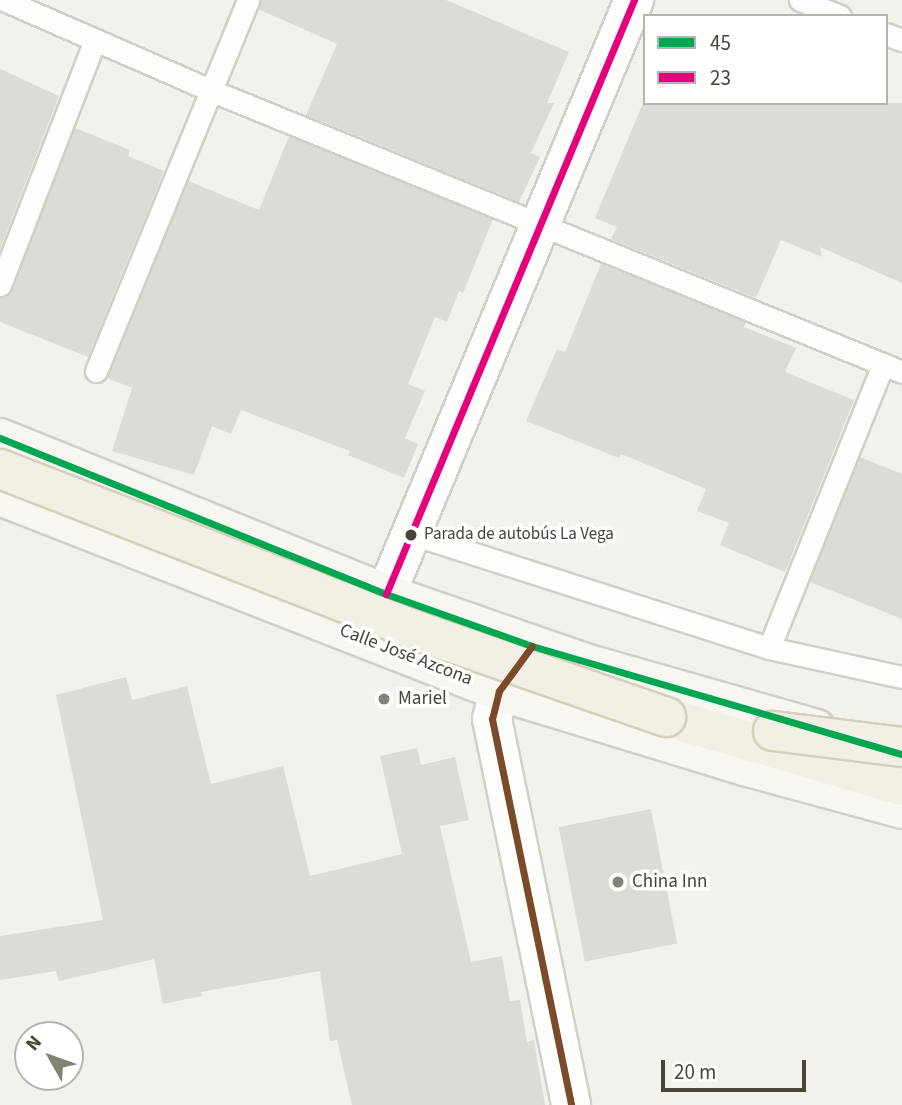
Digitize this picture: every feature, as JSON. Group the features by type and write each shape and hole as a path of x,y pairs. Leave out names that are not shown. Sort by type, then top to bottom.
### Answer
{"main road":[{"path":"0,438 386,594 532,646 902,754"},
{"path":"0,469 412,629 666,717 902,786"},
{"name":"Calle José Azcona","path":"0,496 499,691 744,766 902,809"},
{"path":"666,717 902,747"}],"street":[{"path":"386,594 634,0"},
{"path":"532,646 499,691 492,719 571,1105"}],"lane":[{"path":"4,0 210,90 892,368 769,648"},
{"path":"96,371 248,0"},
{"path":"800,0 835,14"},
{"path":"0,285 96,40"},
{"path":"412,534 769,648 902,677"}],"building":[{"path":"261,0 446,0 569,52 547,103 554,103 531,153 540,157 519,202 306,115 337,44 258,9"},
{"path":"0,69 59,96 0,249"},
{"path":"643,103 902,103 902,283 820,247 822,257 781,240 756,298 611,239 617,227 595,218"},
{"path":"75,128 130,150 128,156 164,171 88,357 0,322 0,298 12,290"},
{"path":"289,136 493,219 463,293 459,291 447,322 435,317 408,384 425,391 405,438 418,444 404,478 348,455 350,451 241,410 231,434 212,426 194,475 112,451 132,388 107,378 188,181 259,210"},
{"path":"601,264 746,322 744,327 796,348 785,372 854,400 785,572 720,545 729,523 697,511 706,489 621,454 619,458 526,421 557,349 565,352"},
{"path":"860,457 902,474 902,619 810,582"},
{"path":"126,677 132,700 187,686 211,784 283,766 310,876 402,854 380,756 417,748 421,765 455,757 469,820 440,826 471,962 502,956 510,1001 520,1000 527,1042 534,1040 545,1105 352,1105 337,1040 330,1041 320,971 201,992 202,996 163,1004 154,959 59,981 56,971 0,980 0,936 103,920 56,695"},
{"name":"China Inn","path":"651,809 677,943 585,961 559,827"}],"transit line":[{"name":"23","path":"386,594 634,0"},
{"name":"45","path":"0,438 386,594 532,646 902,754"},
{"path":"532,646 499,691 492,719 571,1105"}],"place":[{"name":"Parada de autobús La Vega","path":"411,535"},
{"name":"Mariel","path":"384,699"},
{"name":"China Inn","path":"618,882"}]}
